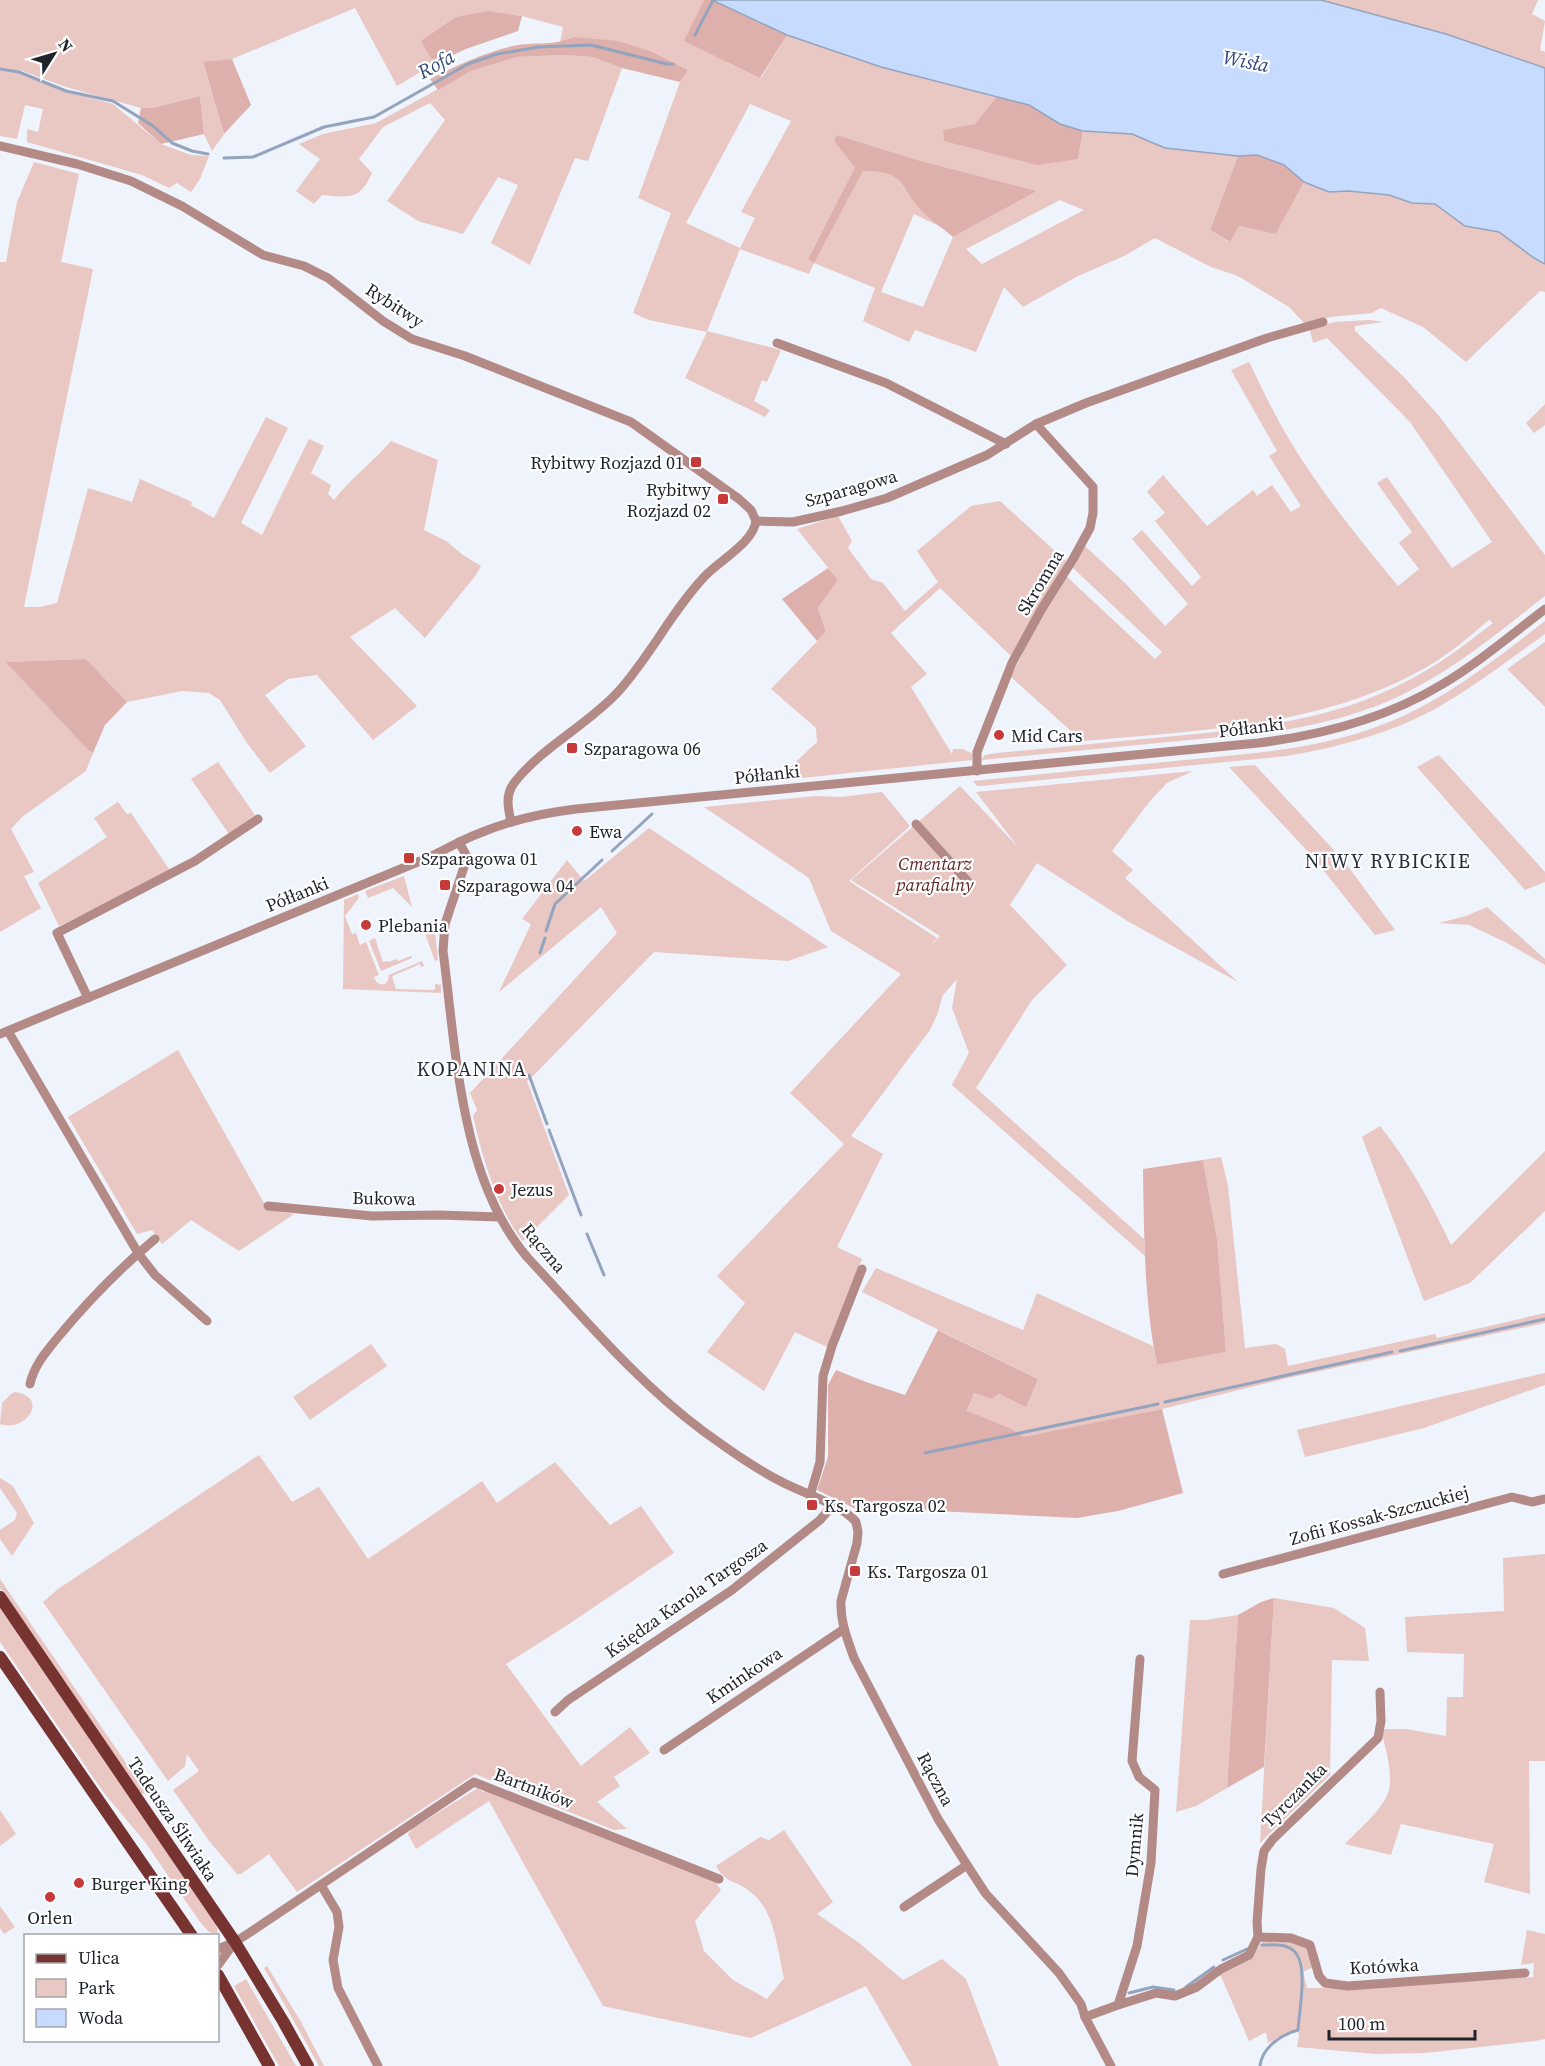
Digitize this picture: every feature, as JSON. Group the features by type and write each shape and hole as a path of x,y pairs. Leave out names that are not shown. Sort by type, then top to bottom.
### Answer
{"main road":[{"name":"Tadeusza Śliwiaka","path":"0,1597 235,1942 284,2021 308,2066"},
{"path":"0,1657 191,1934"},
{"path":"219,1978 269,2066"}],"street":[{"name":"Rybitwy","path":"0,146 76,164 131,181 182,206 263,255 304,266 328,278 383,321 412,339 465,356 631,422 739,499 751,510 756,521"},
{"name":"Szparagowa","path":"756,521 793,522 887,498 987,456 1036,424 1086,403 1268,338 1323,322"},
{"path":"777,343 886,382 1006,444"},
{"name":"Skromna","path":"977,771 977,752 1012,663 1041,610 1079,549 1090,528 1093,513 1093,487 1036,424"},
{"path":"511,822 508,800 513,784 536,761 588,720 618,692 647,656 696,586 747,539 756,521"},
{"name":"Półłanki","path":"4,1033 434,855 459,842 538,814 1303,737 1342,728 1388,712 1440,686 1483,657 1545,609"},
{"path":"88,998 57,933 195,861 258,819"},
{"path":"916,824 970,884"},
{"name":"Rączna","path":"459,842 466,855 466,861 445,924 444,951 471,1138 499,1217 517,1245 542,1273 671,1405 756,1467 851,1517 858,1528 857,1543 841,1600 844,1629 854,1658 938,1819 986,1894 1059,1973 1081,2004 1085,2017 1111,2066"},
{"path":"4,1033 138,1253 155,1275 207,1321"},
{"name":"Bukowa","path":"268,1206 381,1217 439,1215 499,1217"},
{"path":"30,1384 32,1371 71,1322 101,1288 155,1239"},
{"path":"810,1496 820,1462 823,1376 862,1269"},
{"name":"Zofii Kossak-Szczuckiej","path":"1222,1574 1512,1497 1532,1502 1545,1498"},
{"name":"Księdza Karola Targosza","path":"555,1712 568,1700 732,1590 820,1520 832,1506"},
{"name":"Kminkowa","path":"664,1750 844,1629"},
{"name":"Dymnik","path":"1118,2005 1137,1946 1151,1863 1155,1790 1139,1777 1132,1761 1140,1659"},
{"name":"Tyrczanka","path":"1258,1936 1257,1922 1264,1851 1273,1839 1376,1741 1381,1722 1380,1692"},
{"name":"Bartników","path":"235,1942 474,1782 719,1879"},
{"path":"904,1907 967,1865"},
{"path":"321,1885 337,1912 338,1942 333,1960 338,1988 378,2066"},
{"path":"1085,2017 1156,1993 1175,1996 1197,1987 1221,1969 1249,1955 1258,1936"},
{"name":"Kotówka","path":"1258,1936 1291,1938 1310,1945 1319,1976 1325,1983 1348,1986 1525,1973"},
{"path":"219,1949 235,1942"},
{"path":"219,1964 235,1942"}],"green space":[{"path":"0,0 704,0 685,41 761,78 787,35 881,67 996,97 975,124 943,130 1078,159 1083,131 1132,134 1165,148 1238,156 1210,230 1229,242 1239,226 1276,234 1304,182 1329,192 1348,191 1389,195 1412,203 1435,204 1465,226 1499,232 1545,264 1545,292 1540,291 1466,362 1423,327 1381,308 1372,313 1330,317 1305,324 1289,307 1238,276 1211,267 1155,238 1124,256 1078,276 1023,307 1004,287 976,352 915,330 909,342 863,321 875,288 814,263 809,274 740,249 707,331 781,350 767,382 762,380 754,401 770,410 765,417 685,378 707,332 649,320 633,313 671,213 638,198 680,82 688,70 653,52 573,37 560,43 563,27 522,16 489,11 421,41 434,64 397,86 355,8 232,59 203,63 224,134 212,151 204,134 200,96 152,108 141,108 66,87 20,70 20,72 69,92 113,104 161,144 191,155 209,156 200,179 191,192 177,183 169,188 142,175 27,142 27,129 38,132 43,109 25,105 17,139 0,136","holes":["750,104 791,121 741,212 755,218 740,248 686,223","837,135 921,161 1037,191 953,237 923,307 881,292 914,214 943,228 922,211 896,177 883,171 863,171 814,262 808,259 855,167","1060,200 1084,210 982,264 966,249"]},
{"path":"1321,0 1538,0 1532,14 1545,21 1540,50 1545,52 1545,68 1446,34"},
{"path":"564,55 592,57 622,68 588,161 575,158 530,265 491,243 518,185 498,177 463,234 418,221 387,201 445,120 430,103 383,127 359,159 372,173 363,189 358,193 346,196 322,195 314,204 296,191 320,159 299,144 323,134 376,123 471,71 517,57"},
{"path":"34,162 79,174 61,262 93,269 24,607 40,607 57,603 88,488 132,502 140,479 192,502 191,505 214,518 266,417 288,428 241,523 262,535 309,439 324,446 311,473 331,485 328,494 334,500 391,441 438,460 424,530 446,541 481,566 425,638 395,608 350,637 417,706 373,740 317,675 288,679 265,695 306,746 270,773 247,743 220,700 209,693 182,691 127,702 86,659 7,662 93,753 86,771 22,817 11,829 34,872 24,876 41,908 0,932 0,262 6,262 17,202"},
{"path":"1370,320 1383,322 1355,326 1355,331 1404,377 1439,416 1545,555 1545,596 1451,667 1400,696 1347,716 1273,732 981,760 985,755 997,753 1248,728 1330,712 1412,679 1453,653 1493,623 1489,620 1435,662 1394,684 1308,713 1218,728 1082,741 1011,677 1038,621 1065,575 1155,659 1162,652 1072,567 1085,546 1126,584 1165,626 1188,604 1132,539 1142,530 1192,586 1201,577 1155,521 1165,513 1147,492 1163,475 1207,526 1253,490 1257,496 1272,485 1291,512 1301,506 1269,456 1277,451 1231,370 1249,362 1294,448 1352,529 1398,586 1419,569 1399,543 1412,532 1377,483 1387,477 1452,568 1492,542 1410,422 1327,338 1313,343 1310,330 1334,322"},
{"path":"1545,404 1545,425 1534,433 1526,423"},
{"path":"1000,501 1066,561 1011,656 940,588 891,633 927,674 911,687 952,754 953,749 963,749 973,754 972,760 783,780 782,775 817,742 816,728 771,689 826,632 818,608 838,580 797,529 838,516 852,541 848,548 871,579 883,583 905,611 938,582 917,551 971,506"},
{"path":"1545,621 1545,634 1449,701 1400,726 1344,744 1287,756 981,786 977,786 973,781 1265,752 1343,738 1394,720 1434,700 1509,649"},
{"path":"1545,642 1545,707 1507,669"},
{"path":"1439,755 1545,872 1545,882 1525,890 1417,767"},
{"path":"218,762 255,815 229,834 191,779"},
{"path":"1255,765 1344,861 1395,930 1375,935 1312,856 1229,767"},
{"name":"Cmentarz parafialny","path":"1193,771 1167,783 1150,801 1112,851 1133,870 1125,878 1238,982 1129,922 1037,863 1010,905 1067,965 1032,1000 976,1088 1144,1239 1145,1256 952,1085 969,1053 952,1008 957,979 943,995 930,1030 851,1136 883,1154 837,1247 862,1259 827,1347 795,1332 764,1391 707,1352 745,1303 717,1276 844,1144 790,1093 901,974 831,931 809,878 704,807 882,792 910,826 849,881 937,938 928,949 940,936 851,880 960,786 1019,848 976,792"},
{"path":"118,802 127,814 131,813 171,872 59,926 38,883 107,837 94,818"},
{"path":"649,828 828,947 788,961 654,952 527,1081 569,1195 523,1241 505,1214 492,1182 473,1116 477,1110 470,1093 617,933 601,907 499,992 531,924 522,919 567,860 584,881"},
{"path":"404,876 412,907 393,888 368,898 365,891"},
{"path":"358,894 359,898 345,916 352,934 356,933 360,945 366,942 379,975 374,977 377,982 385,984 389,975 422,961 424,966 421,967 420,964 392,976 396,989 432,990 435,989 435,984 441,985 441,993 343,989 344,900"},
{"path":"1487,907 1545,959 1545,965 1469,925 1439,923 1466,916"},
{"path":"426,921 436,921 438,960 435,961 422,925 427,924"},
{"path":"375,938 383,962 396,959 398,961 411,956 412,958 381,971 369,941"},
{"path":"178,1050 264,1203 264,1209 294,1214 239,1251 191,1220 162,1244 152,1230 137,1234 68,1117"},
{"path":"1380,1126 1419,1183 1451,1245 1545,1151 1545,1211 1470,1283 1424,1301 1362,1137"},
{"path":"1221,1157 1228,1186 1245,1348 1276,1344 1285,1349 1288,1366 1435,1334 1437,1338 1545,1313 1545,1323 1024,1438 1012,1429 967,1412 974,1393 991,1399 999,1394 1026,1406 1038,1379 862,1292 876,1268 1023,1330 1037,1293 1153,1346 1157,1365 1226,1352 1217,1239 1203,1160"},
{"path":"371,1344 387,1366 310,1420 293,1397"},
{"path":"1545,1373 1545,1385 1424,1428 1305,1457 1297,1430"},
{"path":"15,1392 31,1400 30,1413 18,1424 0,1424 2,1403"},
{"path":"259,1455 292,1502 319,1487 368,1559 482,1481 497,1503 555,1462 610,1525 641,1506 674,1553 506,1664 581,1766 630,1727 650,1753 614,1777 620,1786 597,1802 627,1829 614,1830 475,1774 297,1892 269,1854 241,1874 237,1874 210,1842 173,1790 199,1771 187,1754 185,1766 168,1781 43,1602 58,1589"},
{"path":"0,1478 13,1486 34,1523 12,1556 0,1539 0,1530 15,1520 17,1513 0,1488"},
{"path":"1545,1554 1545,1761 1529,1761 1530,1894 1484,1882 1494,1844 1401,1824 1391,1855 1345,1844 1376,1812 1389,1790 1389,1767 1381,1729 1406,1729 1446,1736 1447,1697 1463,1697 1464,1654 1407,1652 1405,1617 1504,1611 1503,1558"},
{"path":"0,1579 148,1795 140,1793 0,1588"},
{"path":"1274,1598 1334,1608 1365,1628 1369,1661 1332,1660 1330,1775 1260,1843"},
{"path":"0,1607 215,1922 217,1934 209,1932 200,1922 145,1842 104,1793 0,1642"},
{"path":"1238,1615 1227,1788 1196,1806 1176,1812 1190,1620"},
{"path":"478,1788 483,1792 486,1790 714,1880 721,1890 695,1921 704,1951 733,1980 767,1999 784,1978 774,1930 764,1907 757,1898 748,1890 727,1879 716,1866 760,1837 769,1840 784,1830 833,1902 817,1914 858,1942 903,1980 942,1959 966,1979 999,2066 912,2066 866,1986 751,2038 603,2006 489,1801 416,1849 408,1834 413,1828"},
{"path":"0,1810 16,1834 0,1846"},
{"path":"0,1906 15,1927 4,1934 0,1928"},
{"path":"1527,1930 1545,1934 1545,2039 1535,2041 1425,2053 1375,2054 1297,2047 1299,2035 1296,2029 1268,2043 1266,2032 1249,2041 1220,1974 1254,1954 1263,1941 1279,1941 1305,1946 1313,1967 1303,1972 1307,1988 1533,1977 1534,1963 1521,1965"},
{"path":"267,1966 301,2022 324,2066 319,2066 264,1968"},
{"path":"246,1979 296,2066 279,2066 234,1986"}],"shaded area":[{"path":"704,0 712,0 787,35 760,78 684,41"},
{"path":"489,11 522,16 518,31 466,49 434,64 421,41 456,17"},
{"path":"573,37 618,41 653,52 688,70 680,82 622,68 592,57 564,55 517,57 471,71 438,90 430,79 502,49 557,42"},
{"path":"232,59 251,105 224,134 203,62"},
{"path":"200,96 204,134 161,144 138,123 141,108 152,108"},
{"path":"996,97 1029,105 1060,124 1083,131 1078,159 1037,165 944,141 943,130 975,124"},
{"path":"837,135 921,161 1037,191 953,237 925,214 899,180 886,173 863,171 814,263 808,259 855,167 834,141"},
{"path":"1257,155 1284,165 1304,182 1276,234 1239,226 1230,242 1210,230 1238,156"},
{"path":"828,568 838,580 818,608 826,632 817,641 782,599"},
{"path":"86,659 127,702 105,725 93,753 6,662"},
{"path":"1203,1160 1217,1239 1226,1352 1157,1365 1147,1292 1143,1169"},
{"path":"938,1330 1038,1379 1026,1407 999,1394 991,1399 974,1393 967,1411 1012,1429 1024,1437 1162,1409 1183,1493 1118,1511 1077,1518 873,1508 862,1512 817,1490 828,1457 828,1385 836,1370 905,1395"},
{"path":"1274,1598 1264,1767 1227,1788 1238,1615 1261,1602"}],"water":[{"name":"Wisła","path":"712,0 1321,0 1446,34 1545,68 1545,264 1499,232 1465,226 1435,204 1412,203 1389,195 1348,191 1329,192 1304,182 1284,165 1257,155 1238,156 1165,148 1132,134 1083,131 1060,124 1029,105 881,67 787,35"}],"waterway":[{"name":"Rofa","path":"695,35 713,0"},
{"name":"Rofa","path":"224,158 253,157 324,127 374,117 468,64 497,54 539,47 591,45 673,64"},
{"name":"Rofa","path":"0,69 19,72 66,91 113,101 153,126 172,143 192,151 208,154"},
{"path":"612,851 652,814"},
{"path":"546,931 555,904 602,860"},
{"path":"540,953 545,938"},
{"path":"529,1075 547,1124"},
{"path":"549,1130 581,1215"},
{"path":"587,1234 604,1275"},
{"path":"1400,1351 1545,1319"},
{"path":"1165,1402 1392,1352"},
{"path":"925,1453 1158,1404"},
{"path":"1260,2066 1264,2053 1273,2043 1298,2030 1302,1989 1301,1967 1294,1951 1283,1946 1262,1945"},
{"path":"1223,1960 1247,1949"},
{"path":"1186,1987 1214,1967"},
{"path":"1129,1993 1153,1987 1174,1990"}],"place":[{"name":"Rybitwy Rozjazd 01","path":"696,462"},
{"name":"Rybitwy Rozjazd 02","path":"723,499"},
{"name":"Mid Cars","path":"999,735"},
{"name":"Szparagowa 06","path":"572,748"},
{"name":"Ewa","path":"577,831"},
{"name":"Szparagowa 01","path":"409,858"},
{"name":"Szparagowa 04","path":"445,885"},
{"name":"Plebania","path":"366,925"},
{"name":"Jezus","path":"499,1189"},
{"name":"Ks. Targosza 02","path":"812,1505"},
{"name":"Ks. Targosza 01","path":"855,1571"},
{"name":"Burger King","path":"79,1883"},
{"name":"Orlen","path":"50,1897"}],"district":[{"name":"NIWY RYBICKIE","path":"1388,861"},
{"name":"KOPANINA","path":"472,1069"}]}
